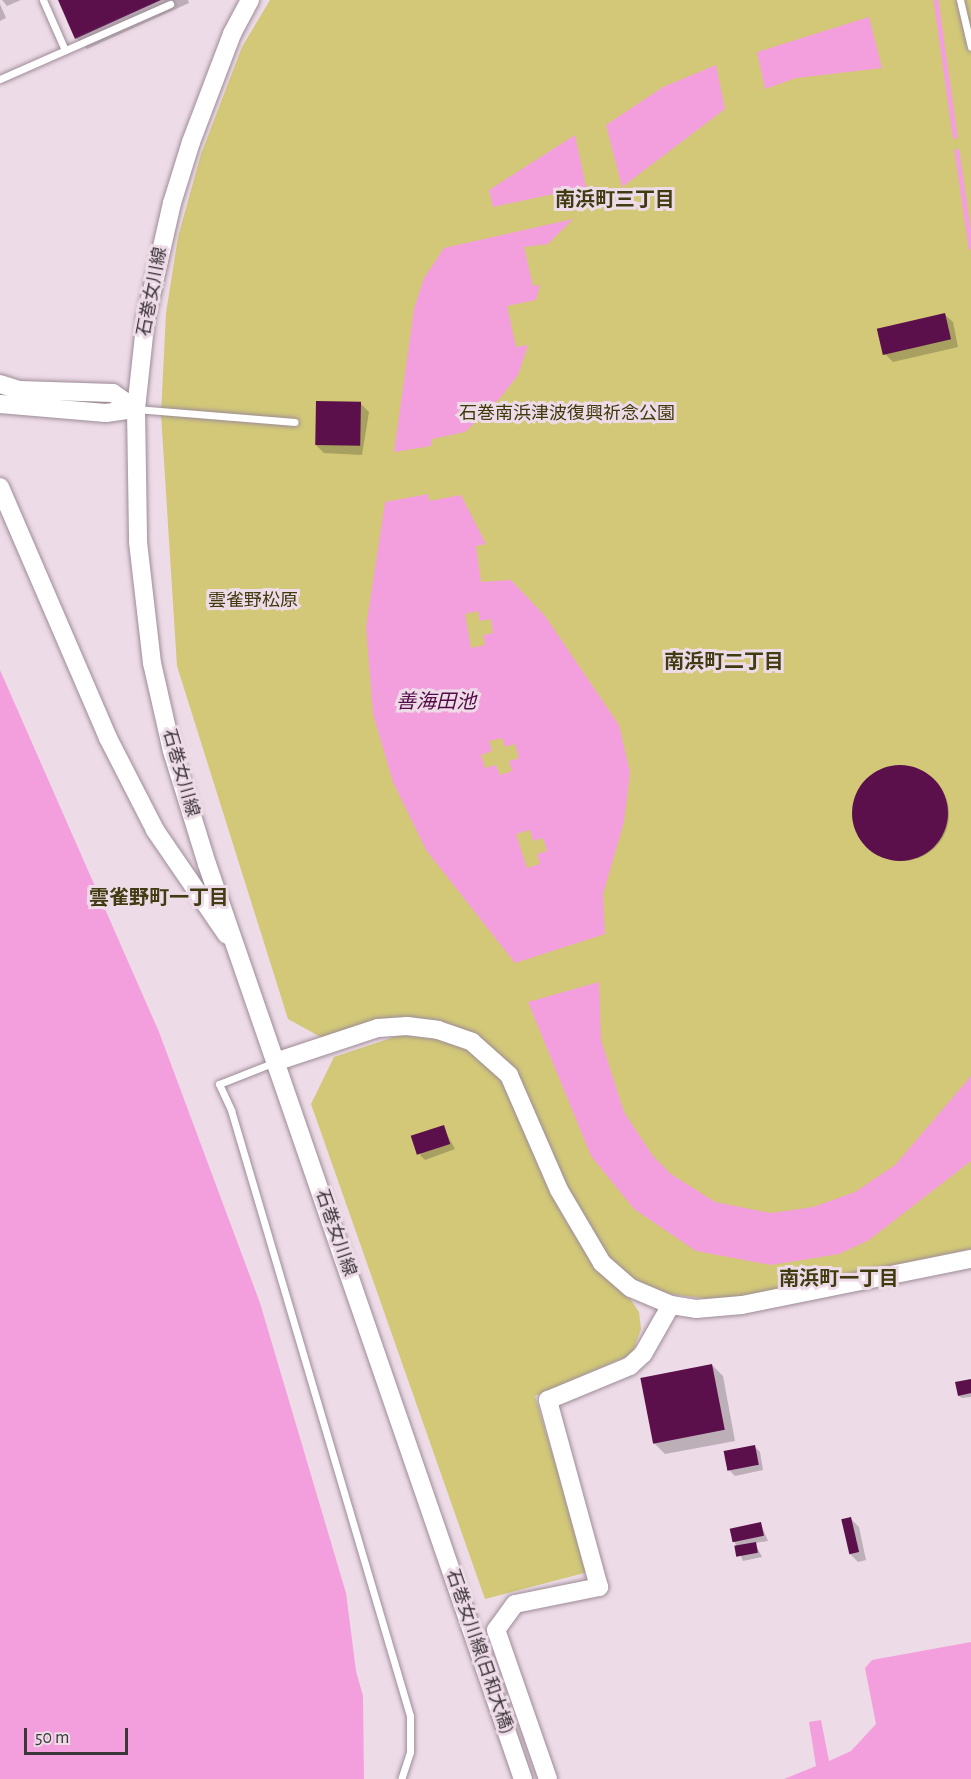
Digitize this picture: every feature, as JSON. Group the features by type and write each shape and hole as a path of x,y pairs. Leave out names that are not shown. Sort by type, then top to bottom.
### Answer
{"street":[{"name":"石巻女川線","path":"250,0 232,34 171,203 146,317 136,409 138,542 152,663 172,752 235,946 278,1061 435,1526"},
{"path":"0,384 19,390 113,393 136,409"},
{"path":"0,404 106,413 136,409"},
{"path":"0,487 108,738 155,830 235,946"},
{"path":"278,1061 378,1028 397,1026 438,1030 472,1042 509,1075 558,1190 602,1263 631,1288 671,1305 696,1309 742,1305 971,1259"},
{"path":"548,1779 496,1630 514,1604 599,1587 548,1400 630,1366 643,1354 671,1305"},
{"name":"石巻女川線(日和大橋)","path":"435,1526 523,1779"}],"lane":[{"path":"43,0 65,50"},
{"path":"960,0 971,47"},
{"path":"0,79 170,4"},
{"path":"136,409 294,422"},
{"path":"278,1061 219,1084 234,1121 410,1716 410,1752 401,1779"}],"green space":[{"name":"石巻南浜津波復興祈念公園","path":"270,0 971,0 971,1249 742,1297 708,1299 655,1292 608,1262 585,1232 526,1095 434,1022 326,1040 288,1019 177,666 161,414 166,313 178,237 201,154 242,47"},
{"path":"400,1035 459,1042 498,1077 521,1115 564,1218 591,1260 631,1300 639,1312 641,1329 632,1354 535,1396 588,1572 485,1599 311,1104 334,1057"}],"water":[{"path":"869,17 882,68 796,78 765,89 757,52"},
{"path":"716,65 725,109 622,187 606,125 663,87"},
{"path":"575,135 586,187 493,207 489,190"},
{"path":"573,219 548,244 524,247 533,286 540,285 536,300 507,306 516,347 528,345 518,375 500,398 465,432 432,439 431,446 394,452 414,309 424,278 444,248"},
{"name":"善海田池","path":"428,494 429,501 461,495 486,544 476,546 481,582 511,580 545,616 619,725 630,772 624,822 603,894 605,934 515,963 426,850 393,782 373,714 366,627 385,502","holes":["478,611 480,621 491,619 493,633 483,635 485,645 471,648 465,614","502,738 505,747 515,744 519,758 509,761 512,771 500,775 496,765 485,768 481,755 492,751 489,741","530,830 533,841 543,838 547,851 537,854 540,864 527,868 516,834"]},
{"path":"0,670 159,1032 260,1303 346,1593 356,1671 363,1696 364,1779 0,1779"},
{"path":"599,982 601,1040 624,1112 653,1156 671,1174 715,1202 771,1213 813,1207 855,1192 895,1165 971,1076 971,1161 869,1240 839,1254 771,1265 696,1251 634,1209 591,1156 528,1002"},
{"path":"971,1642 971,1779 784,1779 816,1766 809,1722 821,1720 829,1761 851,1751 876,1724 865,1668 872,1660"}],"building":[{"path":"58,0 161,0 75,39"},
{"path":"945,313 951,339 883,355 877,329"},
{"path":"316,401 361,402 360,446 315,445"},
{"path":"900,765 918,769 934,779 944,795 948,813 944,831 934,847 918,857 900,861 882,857 866,847 856,831 852,813 856,795 866,779 882,769"},
{"path":"444,1125 450,1144 417,1155 411,1136"},
{"path":"712,1364 725,1430 653,1444 640,1378"},
{"path":"971,1379 971,1393 958,1396 955,1382"},
{"path":"755,1445 759,1465 727,1471 724,1451"},
{"path":"851,1517 859,1552 849,1554 841,1519"},
{"path":"761,1522 764,1536 733,1542 730,1529"},
{"path":"756,1542 758,1553 736,1557 734,1546"}],"waterway":[{"path":"936,0 955,136"},
{"path":"957,151 971,247"}],"district":[{"name":"南浜町三丁目","path":"615,200"},
{"name":"南浜町二丁目","path":"724,662"},
{"name":"雲雀野町一丁目","path":"159,898"},
{"name":"南浜町一丁目","path":"839,1279"}],"park label":[{"name":"雲雀野松原","path":"253,601"}]}
